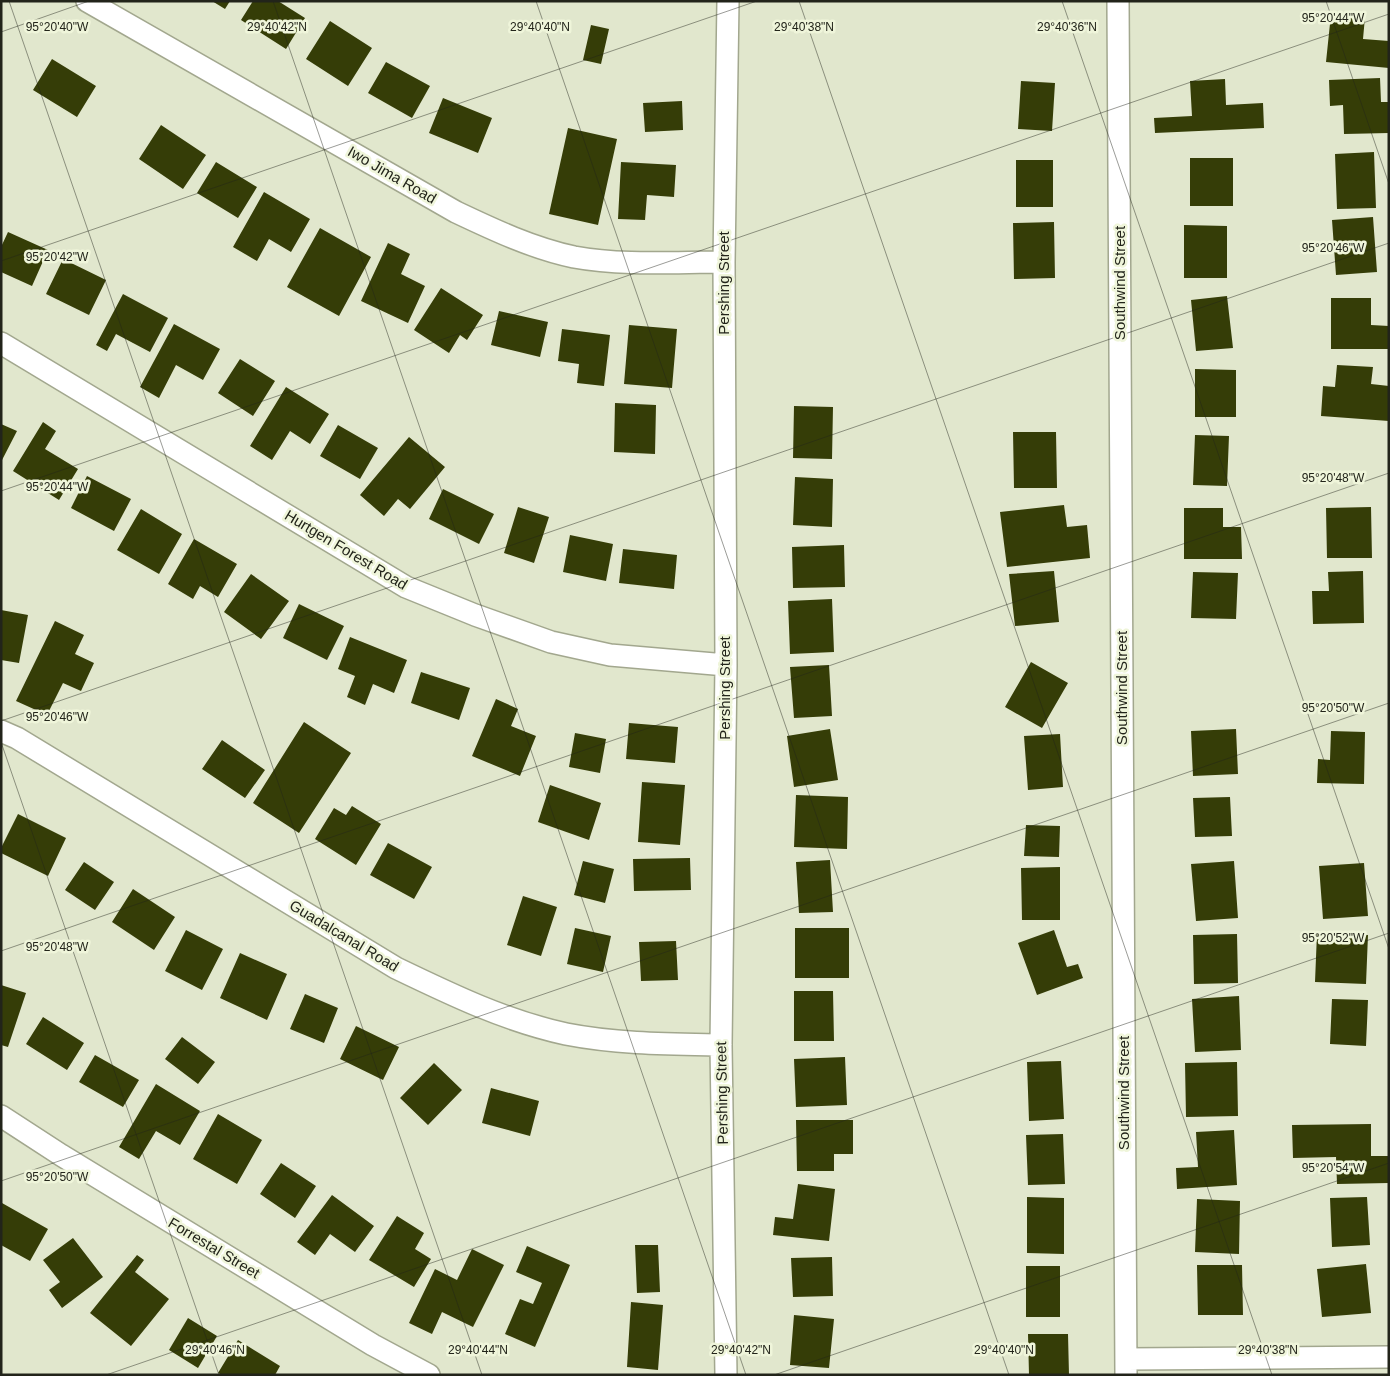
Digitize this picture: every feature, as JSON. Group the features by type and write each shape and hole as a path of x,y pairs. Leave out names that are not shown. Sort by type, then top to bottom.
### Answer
{"street":[{"name":"Iwo Jima Road","path":"87,1 456,212 509,237 574,257 626,263 724,262"},
{"name":"Pershing Street","path":"726,1375 721,1046 726,665 724,262 728,1"},
{"name":"Southwind Street","path":"1118,1 1126,1367"},
{"name":"Hurtgen Forest Road","path":"1,343 406,587 475,615 551,642 610,655 726,665"},
{"name":"Guadalcanal Road","path":"1,732 16,738 396,968 500,1016 567,1034 632,1042 721,1046"},
{"name":"Forrestal Street","path":"1,1116 60,1155 373,1344 429,1375"},
{"path":"1126,1367 1389,1357"}],"building":[{"path":"212,1 230,1 225,9"},
{"path":"253,1 278,1 305,18 286,49 241,20"},
{"path":"1331,14 1365,17 1363,39 1389,41 1389,68 1326,62"},
{"path":"330,21 372,48 348,86 306,59"},
{"path":"591,25 609,29 601,64 583,60"},
{"path":"52,59 96,86 77,117 33,90"},
{"path":"386,62 430,86 412,118 368,93"},
{"path":"1380,78 1381,102 1389,102 1389,133 1344,134 1343,105 1330,106 1329,80"},
{"path":"1225,79 1226,105 1263,103 1264,128 1155,133 1154,118 1192,116 1190,81"},
{"path":"1021,81 1055,83 1052,131 1018,129"},
{"path":"443,98 492,118 478,153 429,133"},
{"path":"682,101 683,130 645,132 643,103"},
{"path":"161,125 206,155 183,189 139,159"},
{"path":"568,128 617,139 598,225 549,214"},
{"path":"1374,152 1376,208 1337,209 1335,154"},
{"path":"1190,158 1233,158 1233,206 1190,206"},
{"path":"1016,160 1053,160 1053,207 1016,207"},
{"path":"216,162 257,187 238,218 197,193"},
{"path":"621,162 676,165 674,197 647,195 645,220 618,219"},
{"path":"264,192 310,219 291,252 269,239 257,261 233,247"},
{"path":"1373,217 1377,272 1336,275 1332,220"},
{"path":"1054,222 1055,278 1014,279 1013,223"},
{"path":"1184,225 1227,226 1227,278 1184,278"},
{"path":"320,228 371,257 339,316 287,287"},
{"path":"8,232 48,250 32,286 1,272 1,247"},
{"path":"388,243 410,254 401,274 425,286 408,323 361,301"},
{"path":"63,259 106,280 89,315 46,294"},
{"path":"441,288 483,315 467,340 460,335 449,353 414,330"},
{"path":"123,294 168,318 150,352 116,334 107,351 96,345"},
{"path":"1227,296 1233,348 1196,351 1191,300"},
{"path":"1331,298 1371,298 1371,325 1389,326 1389,349 1331,349"},
{"path":"499,311 548,322 540,357 491,345"},
{"path":"174,324 220,349 203,380 176,365 159,398 140,387"},
{"path":"629,325 677,329 672,388 624,384"},
{"path":"562,329 610,335 604,386 577,383 579,364 558,361"},
{"path":"240,359 275,381 253,416 218,393"},
{"path":"1337,365 1373,367 1371,384 1389,386 1389,421 1321,416 1323,386 1335,387"},
{"path":"1195,369 1236,370 1236,417 1195,417"},
{"path":"286,387 329,414 310,444 290,431 272,460 250,446"},
{"path":"615,403 656,405 655,454 614,452"},
{"path":"794,406 833,407 832,459 793,458"},
{"path":"43,422 56,431 45,449 78,469 59,500 13,471"},
{"path":"1,424 17,431 1,462"},
{"path":"338,425 378,448 360,479 320,456"},
{"path":"1013,432 1056,432 1057,488 1014,488"},
{"path":"1195,435 1229,436 1227,486 1193,485"},
{"path":"409,437 445,467 410,509 398,499 384,516 360,495"},
{"path":"87,476 131,499 114,531 71,508"},
{"path":"795,477 833,479 832,527 793,525"},
{"path":"443,489 494,514 479,544 429,519"},
{"path":"1064,505 1067,527 1087,525 1090,558 1007,567 1000,512"},
{"path":"518,507 549,517 534,563 504,553"},
{"path":"1371,507 1372,558 1327,558 1326,508"},
{"path":"1184,508 1223,508 1223,527 1241,527 1242,559 1184,559"},
{"path":"141,509 182,534 159,574 117,550"},
{"path":"570,535 613,544 606,581 563,572"},
{"path":"194,539 237,564 218,597 200,586 193,599 168,584"},
{"path":"844,545 845,587 793,588 792,547"},
{"path":"623,549 677,555 674,589 619,583"},
{"path":"1054,571 1059,622 1015,626 1009,574"},
{"path":"1363,571 1364,623 1313,624 1312,591 1329,591 1328,572"},
{"path":"1193,572 1238,573 1236,619 1191,618"},
{"path":"251,574 289,601 261,639 224,612"},
{"path":"832,599 834,652 790,654 788,601"},
{"path":"299,604 344,626 327,660 283,638"},
{"path":"1,610 28,615 19,663 1,660"},
{"path":"55,621 84,635 75,654 94,663 81,691 63,683 47,715 16,701"},
{"path":"350,637 407,660 394,693 373,684 365,705 347,697 355,676 338,669"},
{"path":"1031,662 1068,683 1042,728 1005,707"},
{"path":"829,665 832,716 794,718 790,667"},
{"path":"421,672 470,688 459,720 411,703"},
{"path":"496,699 518,709 511,726 536,736 520,776 472,756"},
{"path":"304,722 351,753 299,833 253,803"},
{"path":"629,723 678,727 675,763 626,759"},
{"path":"830,729 838,780 794,787 787,736"},
{"path":"1236,729 1238,774 1193,776 1191,731"},
{"path":"1331,731 1365,732 1364,784 1317,783 1318,759 1330,760"},
{"path":"575,733 606,739 600,773 569,767"},
{"path":"1060,734 1063,787 1028,790 1024,736"},
{"path":"222,740 265,770 245,798 202,769"},
{"path":"642,782 685,785 680,845 638,842"},
{"path":"550,785 601,803 589,840 538,822"},
{"path":"796,795 848,797 847,849 794,847"},
{"path":"1230,797 1232,836 1195,837 1193,798"},
{"path":"352,806 381,824 356,865 315,839 334,808 346,815"},
{"path":"18,814 66,838 48,876 1,853 1,848"},
{"path":"1026,825 1060,826 1059,857 1024,856"},
{"path":"388,843 432,867 414,899 370,875"},
{"path":"690,858 691,890 634,891 633,859"},
{"path":"830,860 833,912 799,913 796,862"},
{"path":"583,861 614,869 605,903 574,895"},
{"path":"1234,861 1238,918 1196,921 1191,864"},
{"path":"84,862 114,882 95,910 65,890"},
{"path":"1364,863 1368,916 1323,919 1319,866"},
{"path":"1060,867 1060,920 1022,920 1021,868"},
{"path":"133,889 175,917 154,950 112,922"},
{"path":"523,896 557,907 541,956 507,945"},
{"path":"575,928 611,936 603,972 567,964"},
{"path":"795,928 849,928 849,978 795,978"},
{"path":"186,930 223,949 202,990 165,971"},
{"path":"1054,930 1067,967 1078,964 1083,978 1037,995 1018,943"},
{"path":"1317,933 1368,935 1366,984 1315,982"},
{"path":"1237,934 1238,983 1194,984 1193,935"},
{"path":"676,941 678,980 641,981 639,942"},
{"path":"240,953 287,974 267,1020 220,998"},
{"path":"1,985 26,993 8,1047 1,1045"},
{"path":"794,991 833,991 834,1041 794,1041"},
{"path":"305,994 338,1008 324,1043 290,1029"},
{"path":"1239,996 1241,1050 1195,1052 1192,999"},
{"path":"1332,999 1368,1000 1366,1046 1330,1044"},
{"path":"43,1017 84,1043 67,1070 26,1044"},
{"path":"356,1026 399,1047 383,1080 340,1059"},
{"path":"182,1037 215,1062 198,1084 165,1059"},
{"path":"95,1055 139,1080 123,1107 79,1082"},
{"path":"845,1057 847,1105 796,1107 794,1059"},
{"path":"1061,1061 1064,1119 1029,1121 1027,1062"},
{"path":"1237,1062 1238,1116 1186,1117 1185,1063"},
{"path":"434,1063 462,1090 428,1125 400,1098"},
{"path":"156,1084 200,1111 180,1145 156,1131 139,1159 119,1147"},
{"path":"491,1088 539,1101 530,1136 482,1123"},
{"path":"218,1114 262,1140 237,1184 193,1159"},
{"path":"796,1120 853,1120 853,1154 834,1154 834,1171 797,1171"},
{"path":"1371,1124 1371,1156 1389,1156 1389,1183 1337,1184 1336,1157 1293,1158 1292,1125"},
{"path":"1234,1130 1237,1185 1177,1189 1176,1168 1198,1167 1196,1132"},
{"path":"1063,1134 1065,1184 1028,1185 1026,1135"},
{"path":"281,1163 316,1186 295,1218 260,1194"},
{"path":"798,1184 835,1189 829,1241 773,1235 775,1217 793,1219"},
{"path":"332,1195 374,1226 355,1252 330,1234 315,1255 297,1242"},
{"path":"1027,1197 1064,1198 1064,1254 1027,1253"},
{"path":"1367,1197 1370,1245 1332,1247 1330,1198"},
{"path":"1197,1199 1240,1201 1239,1254 1195,1252"},
{"path":"2,1203 48,1229 30,1261 1,1245"},
{"path":"397,1216 424,1233 415,1249 431,1259 414,1287 369,1260"},
{"path":"73,1238 103,1277 62,1308 49,1290 60,1282 43,1260"},
{"path":"635,1245 658,1245 660,1292 637,1293"},
{"path":"527,1246 570,1265 535,1347 505,1334 520,1299 533,1304 542,1283 516,1272"},
{"path":"472,1249 504,1265 473,1327 442,1312 432,1334 409,1323 435,1269 457,1280"},
{"path":"137,1255 144,1260 135,1272 169,1299 131,1346 90,1313"},
{"path":"832,1257 833,1296 793,1297 791,1258"},
{"path":"1366,1264 1371,1313 1322,1317 1317,1269"},
{"path":"1197,1265 1242,1265 1243,1315 1198,1315"},
{"path":"1026,1266 1060,1266 1060,1317 1026,1317"},
{"path":"631,1302 663,1305 658,1370 627,1367"},
{"path":"794,1315 834,1319 829,1368 790,1365"},
{"path":"188,1318 217,1336 198,1368 169,1350"},
{"path":"1028,1334 1068,1334 1069,1375 1029,1375"},
{"path":"238,1340 280,1366 275,1375 222,1375 218,1373"}]}
